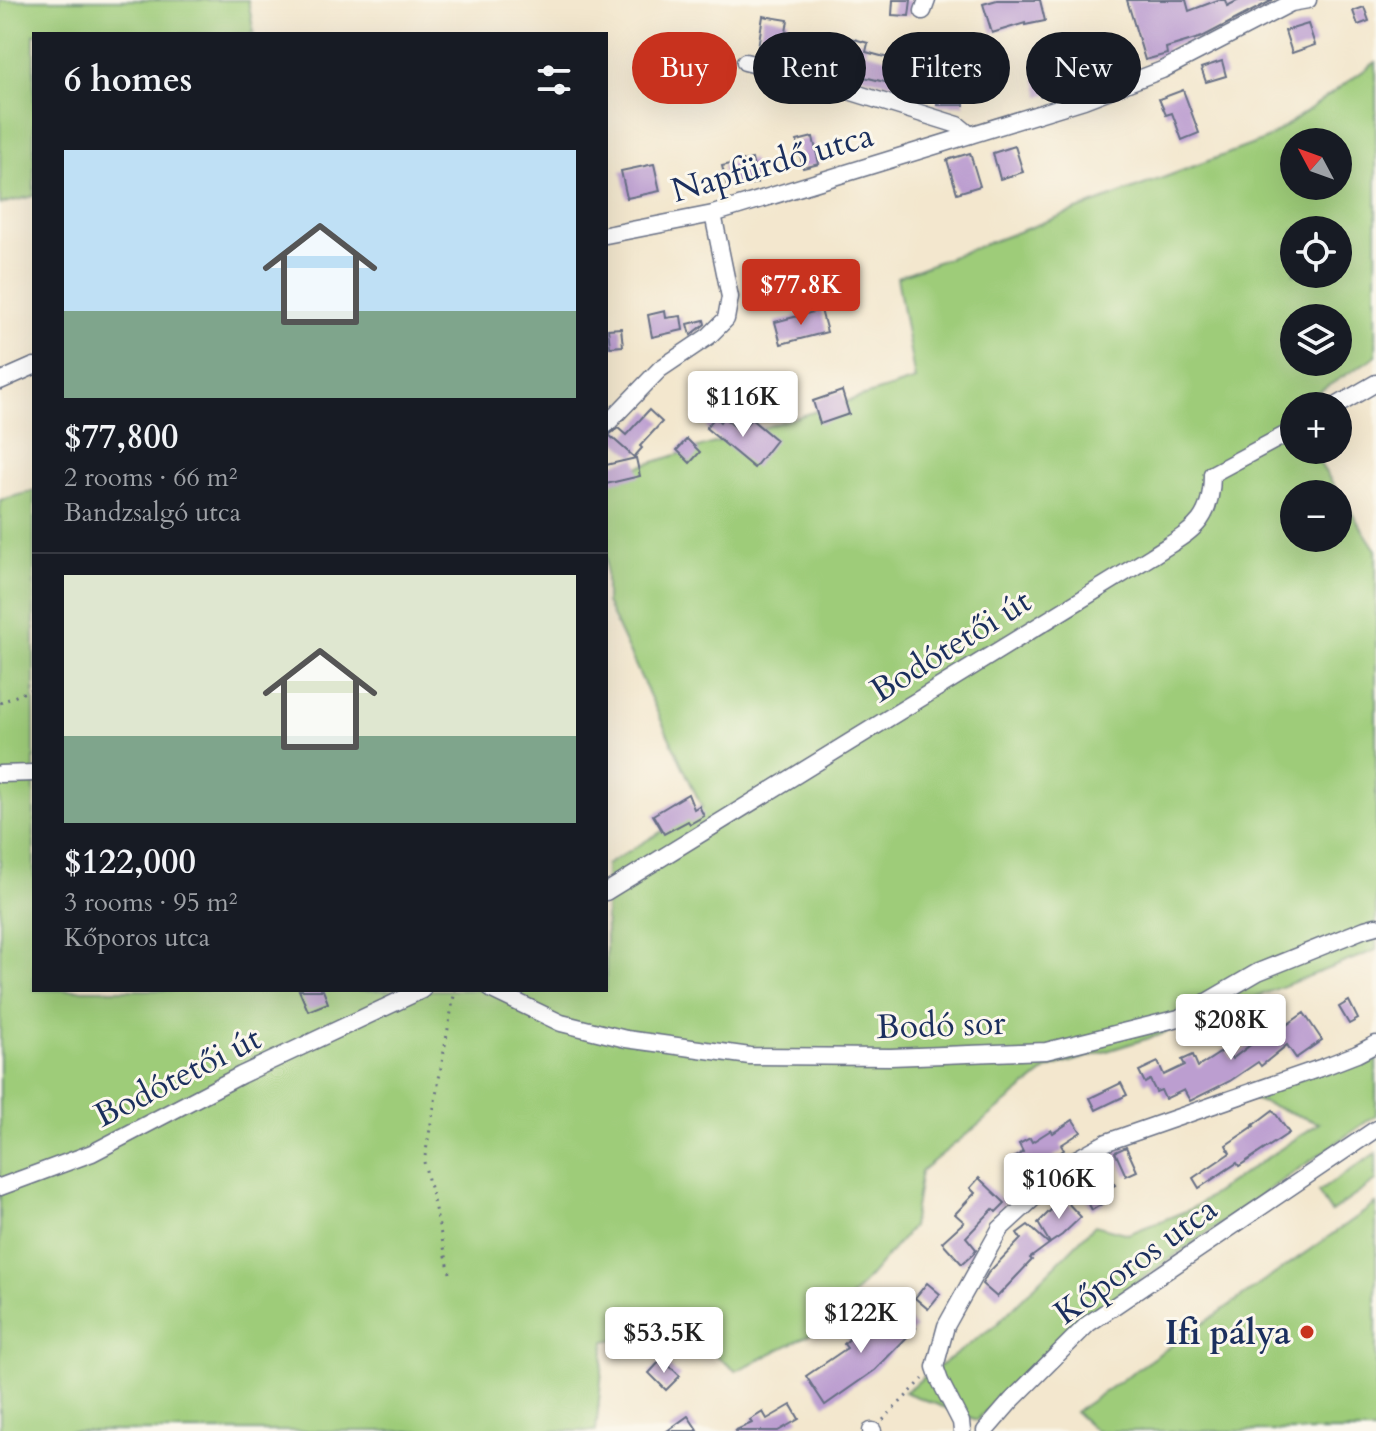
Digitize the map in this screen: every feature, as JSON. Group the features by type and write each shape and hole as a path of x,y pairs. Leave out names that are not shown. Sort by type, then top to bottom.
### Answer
{"street":[{"name":"Napfürdő utca","path":"608,235 713,214 1084,100 1162,70 1291,3 1308,0"},
{"path":"745,62 958,125 970,135"},
{"path":"608,423 660,369 709,336 726,319 730,297 713,214"},
{"path":"0,381 32,367"},
{"path":"1352,397 1376,383"},
{"name":"Bodótetői út","path":"608,891 1172,543 1192,529 1205,514 1211,499 1212,474 1280,438"},
{"path":"0,774 32,773"},
{"name":"Bodó sor","path":"496,992 561,1023 626,1039 750,1056 891,1057 1046,1051 1179,1018 1258,972 1376,926"},
{"name":"Bodótetői út","path":"0,1187 92,1153 241,1075 418,992"},
{"path":"962,1431 961,1422 935,1367 946,1326 1000,1229 1076,1159 1107,1142 1326,1066 1376,1044"},
{"name":"Kőporos utca","path":"985,1431 1088,1324 1376,1129"}],"path":[{"path":"0,703 32,689"},
{"path":"450,1273 424,1162 455,992"},
{"path":"872,1431 935,1367"}],"green space":[{"path":"0,0 248,0 254,32 32,32 32,196 0,204"},
{"path":"1376,62 1376,356 1352,371 1352,304 1280,304 1280,376 1344,376 1318,392 1280,392 1280,464 1320,464 1330,480 1280,480 1280,552 1352,552 1352,513 1376,550 1376,950 1156,1036 1048,1069 921,1171 912,1227 827,1326 736,1371 680,1328 605,1341 596,1431 0,1431 0,500 32,492 32,992 608,992 608,864 702,807 608,607 608,476 915,380 897,277 1267,139 1280,130 1280,200 1352,200 1352,128 1283,128"},
{"path":"1376,1049 1376,1115 1067,1331 977,1420 904,1392 996,1325 1095,1225 1128,1234 1191,1209 1319,1123 1250,1098"},
{"path":"1376,1153 1376,1181 1331,1212 1318,1192"},
{"name":"Ifi pálya","path":"1376,1204 1376,1431 1096,1431 1075,1412"}],"building":[{"path":"893,0 911,0 909,16 892,15"},
{"path":"997,0 1040,0 1045,21 992,32 983,4"},
{"path":"1127,0 1186,0 1189,11 1218,0 1225,0 1227,6 1239,0 1273,0 1202,37 1166,48 1167,54 1145,60 1141,32 1137,32"},
{"path":"1364,7 1369,21 1358,25 1353,11"},
{"path":"763,16 788,20 786,32 760,32"},
{"path":"1308,24 1315,45 1292,53 1285,31"},
{"path":"866,52 882,56 882,81 866,77"},
{"path":"1222,61 1226,76 1206,82 1201,68"},
{"path":"1183,90 1199,133 1182,140 1172,113 1166,115 1159,99"},
{"path":"813,137 819,164 803,168 797,141"},
{"path":"1015,146 1023,172 1000,179 993,153"},
{"path":"970,153 980,186 957,193 947,160"},
{"path":"752,159 757,183 728,189 722,166"},
{"path":"654,164 660,191 627,198 621,171"},
{"path":"821,310 827,332 781,344 775,322"},
{"path":"665,311 666,318 681,316 683,330 652,337 648,315"},
{"path":"704,320 705,324 691,335 688,324"},
{"path":"621,328 623,346 610,347 608,329"},
{"path":"842,391 849,414 820,424 813,401"},
{"path":"649,410 662,422 634,457 609,435 618,428 626,435"},
{"path":"715,417 720,422 723,417 740,431 751,419 776,440 754,468 706,428"},
{"path":"687,439 700,452 690,463 677,450"},
{"path":"636,458 640,476 608,484 608,465"},
{"path":"688,794 694,809 699,806 704,816 664,834 653,815"},
{"path":"300,992 324,992 328,1003 308,1011"},
{"path":"1349,1001 1358,1019 1349,1024 1339,1007"},
{"path":"1304,1013 1322,1040 1296,1058 1287,1045 1261,1066 1258,1062 1230,1081 1190,1101 1184,1090 1165,1099 1161,1090 1156,1092 1150,1080 1145,1083 1139,1071 1158,1062 1164,1075 1185,1065 1182,1060 1193,1055 1198,1067 1226,1049 1232,1059 1265,1034 1268,1038"},
{"path":"1121,1083 1127,1095 1096,1110 1090,1098"},
{"path":"1273,1110 1289,1133 1199,1188 1193,1178 1230,1153 1226,1145"},
{"path":"1073,1120 1081,1132 1061,1145 1064,1150 1044,1163 1046,1166 1032,1174 1034,1178 1022,1185 1008,1161 1023,1152 1019,1144 1030,1138 1032,1142 1051,1130 1053,1133"},
{"path":"1126,1147 1137,1171 1126,1176 1115,1152"},
{"path":"1100,1160 1115,1185 1100,1193 1105,1202 1092,1210 1079,1185 1094,1177 1089,1166"},
{"path":"979,1178 1005,1203 996,1212 993,1209 966,1237 976,1249 962,1264 942,1242 964,1222 955,1214 975,1193 970,1188"},
{"path":"1063,1198 1081,1217 1050,1243 1038,1223"},
{"path":"1028,1225 1049,1244 1030,1258 1032,1260 997,1297 982,1284 988,1273 1021,1239 1017,1233"},
{"path":"927,1283 940,1294 928,1309 915,1298"},
{"path":"895,1306 916,1328 875,1370 825,1405 806,1376 847,1348 844,1344 876,1313 882,1319"},
{"path":"662,1359 680,1376 666,1390 649,1373"},
{"path":"791,1405 799,1419 778,1431 734,1431 752,1423 750,1420 763,1412 767,1419"},
{"path":"688,1416 698,1431 667,1431"}],"place":[{"name":"Ifi pálya","path":"1307,1332"}]}
